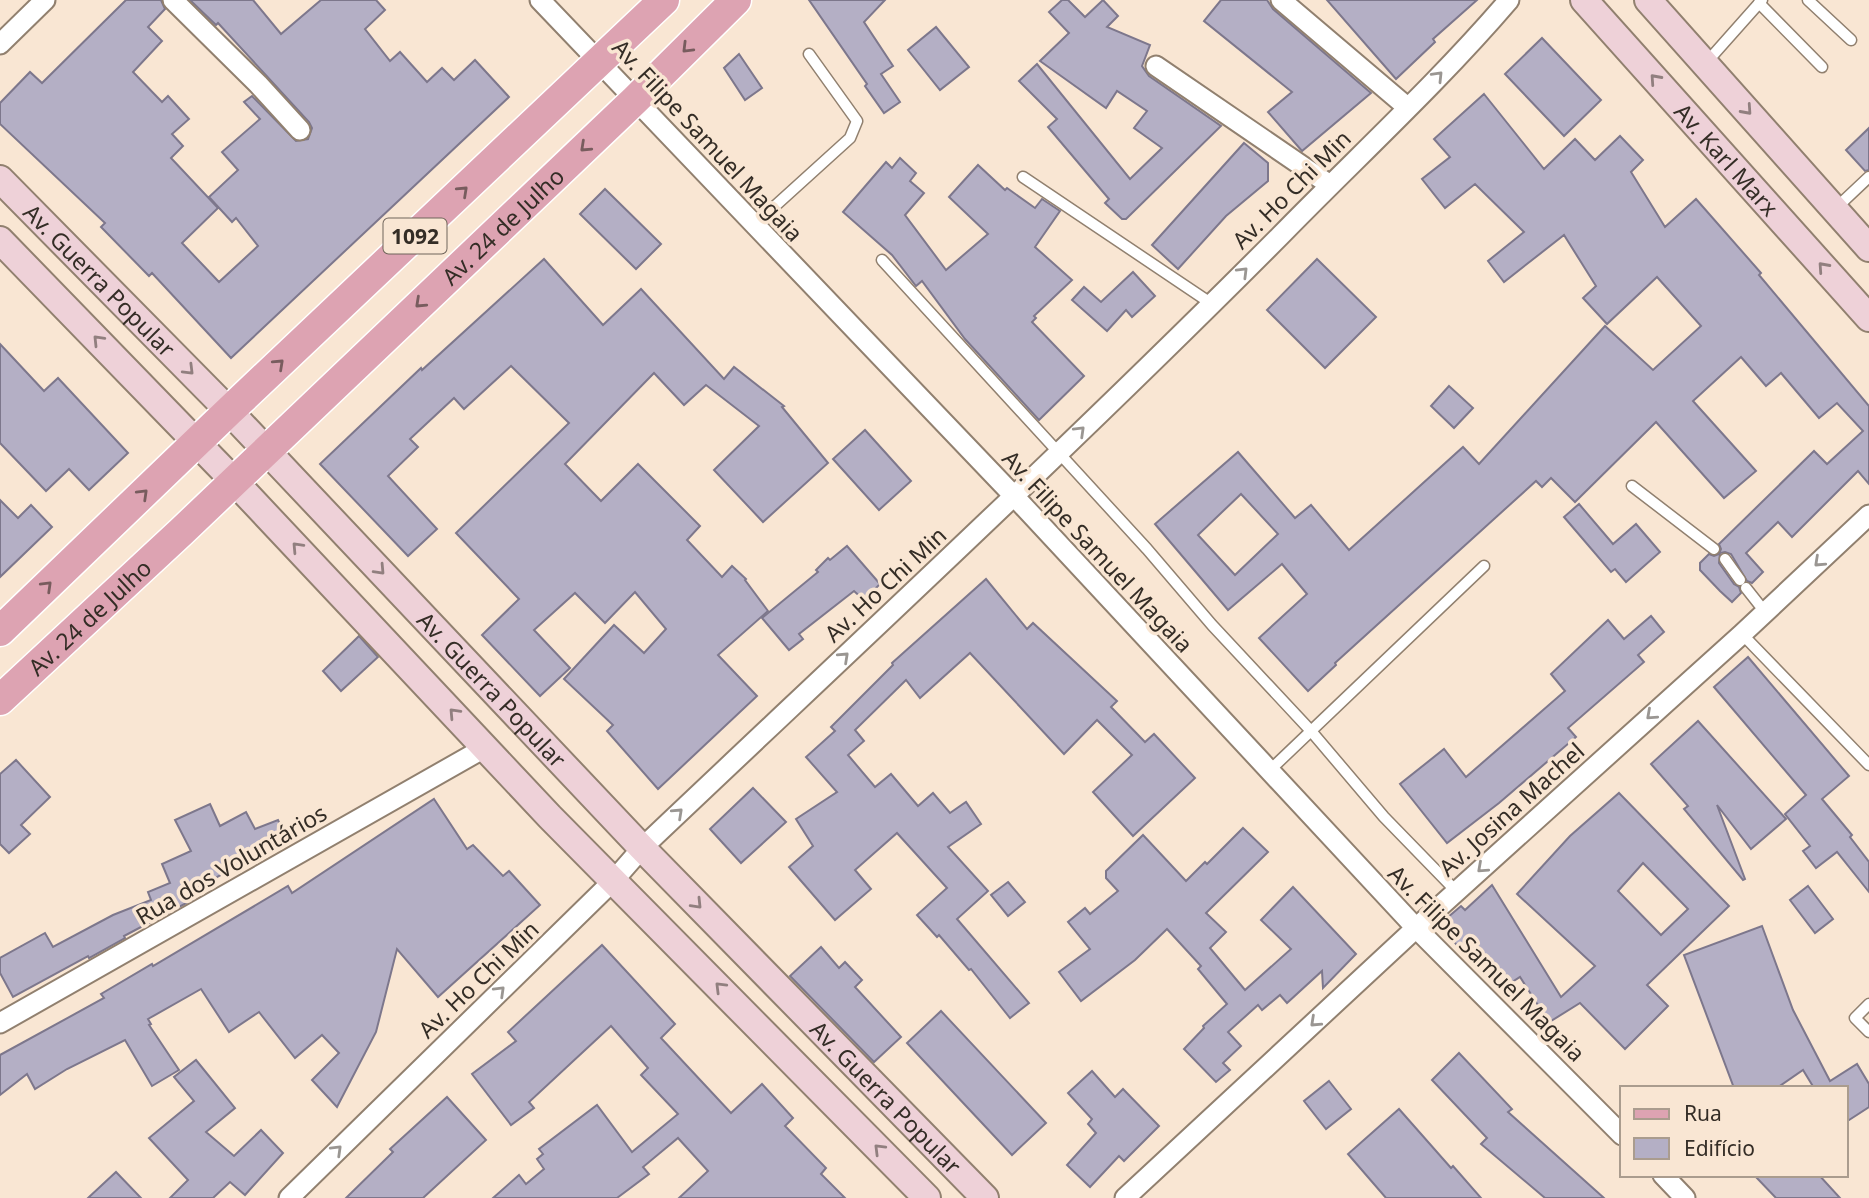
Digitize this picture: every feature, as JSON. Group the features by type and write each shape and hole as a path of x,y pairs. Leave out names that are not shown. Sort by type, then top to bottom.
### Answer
{"main road":[{"name":"1092","path":"229,411 664,0"},
{"name":"Av. 24 de Julho","path":"0,700 635,100 736,0"},
{"name":"Av. Karl Marx","path":"1584,0 1869,318"},
{"name":"Av. Karl Marx","path":"1648,0 1869,248"},
{"name":"Av. Guerra Popular","path":"0,179 266,449 642,848 985,1198"},
{"name":"Av. Guerra Popular","path":"0,240 197,442 550,817 927,1198"},
{"path":"0,631 229,411"}],"street":[{"path":"0,44 45,0"},
{"path":"173,0 258,84 300,130"},
{"name":"Av. Filipe Samuel Magaia","path":"540,0 1014,496 1416,928 1620,1133"},
{"path":"1280,0 1407,107"},
{"name":"Av. Ho Chi Min","path":"289,1198 614,880 642,848 1014,496 1212,304 1509,0"},
{"path":"1156,66 1330,185"},
{"name":"Av. Josina Machel","path":"1125,1198 1456,891 1742,634 1869,515"},
{"name":"Rua dos Voluntários","path":"0,1023 486,747"},
{"path":"1665,1177 1685,1198"}],"lane":[{"path":"1808,0 1851,40"},
{"path":"1705,64 1761,1 1822,67"},
{"path":"754,225 850,138 855,130 857,121 809,54"},
{"path":"1023,177 1212,304"},
{"path":"1835,210 1869,177"},
{"path":"882,260 1147,549 1212,625 1311,731 1384,817 1456,891"},
{"path":"1632,486 1714,549"},
{"path":"1725,559 1765,612"},
{"path":"1269,771 1484,566"},
{"path":"1742,634 1869,765"},
{"path":"1869,1004 1855,1018 1869,1032"}],"building":[{"path":"126,0 161,0 165,9 148,27 162,41 133,72 162,102 168,96 189,119 172,134 183,146 171,158 218,208 182,243 219,282 258,246 236,218 232,222 209,197 238,170 222,152 260,119 244,102 252,96 296,141 308,139 312,128 218,23 216,25 190,0 253,0 281,34 321,0 376,0 385,10 365,29 390,61 400,52 427,82 442,68 454,80 475,60 509,97 231,358 152,273 149,276 101,227 105,223 0,124 0,103 30,72 42,83"},
{"path":"809,0 885,0 864,22 893,66 881,74 900,102 884,113"},
{"path":"1062,0 1068,0 1085,17 1103,0 1118,16 1107,27 1150,45 1142,66 1149,76 1221,126 1126,219 1122,219 1105,203 1109,199 1048,127 1057,119 1019,81 1037,64 1130,179 1162,148 1134,128 1147,111 1117,91 1106,108 1040,61 1069,33 1049,12"},
{"path":"1221,0 1267,0 1273,9 1371,93 1302,151 1268,112 1292,92 1204,21"},
{"path":"1327,0 1477,0 1433,39 1435,42 1396,79"},
{"path":"936,27 969,67 940,90 908,50"},
{"path":"1542,38 1601,100 1564,136 1505,74"},
{"path":"739,54 762,88 745,100 724,68"},
{"path":"1484,94 1544,169 1575,139 1595,160 1620,136 1643,160 1631,172 1665,227 1696,199 1761,273 1759,275 1869,406 1869,484 1858,471 1792,537 1778,522 1746,553 1763,572 1752,583 1747,581 1731,554 1720,553 1719,563 1741,593 1732,602 1720,591 1700,570 1700,563 1709,554 1719,554 1719,544 1814,451 1827,464 1863,431 1837,403 1819,418 1781,373 1766,386 1741,357 1693,401 1756,471 1724,498 1656,422 1575,502 1551,478 1542,487 1536,481 1335,663 1336,665 1308,691 1259,638 1307,594 1282,564 1228,610 1155,524 1238,452 1295,518 1311,505 1349,550 1463,447 1479,464 1605,326 1653,370 1701,326 1657,277 1607,324 1583,298 1596,286 1564,235 1504,282 1488,261 1524,232 1475,184 1445,208 1422,179 1450,157 1434,139","holes":["1241,494 1278,534 1235,575 1198,535"]},
{"path":"1869,128 1869,170 1865,171 1846,150"},
{"path":"1244,143 1268,163 1268,181 1226,216 1178,269 1152,245"},
{"path":"900,158 916,173 910,181 924,193 905,215 946,270 988,234 949,197 978,165 1005,190 1007,188 1035,208 1042,199 1060,211 1035,247 1072,280 1034,316 1036,318 1032,322 1084,376 1039,420 965,339 922,281 916,286 892,255 843,212 886,162 892,168"},
{"path":"605,189 661,244 636,269 580,214"},
{"path":"544,259 603,325 641,289 724,379 734,367 784,406 782,407 828,463 763,522 714,470 759,426 706,385 684,405 654,373 565,464 601,501 638,464 700,526 687,540 722,577 732,566 746,579 768,611 718,655 757,696 658,789 607,731 613,725 564,679 614,625 644,653 666,629 635,592 605,623 575,593 534,630 570,668 540,696 482,635 519,599 456,533 569,423 511,366 464,409 454,398 410,439 418,447 388,476 437,529 408,556 320,464 421,368 422,370"},
{"path":"1317,259 1376,317 1325,368 1267,310"},
{"path":"1133,272 1155,296 1132,317 1126,310 1107,331 1072,300 1084,287 1101,302"},
{"path":"0,344 44,391 58,378 128,453 89,490 69,469 46,491 0,443"},
{"path":"1449,386 1473,408 1454,428 1431,406"},
{"path":"865,430 911,481 879,510 833,459"},
{"path":"0,500 18,518 31,505 52,527 0,577"},
{"path":"1579,504 1613,544 1636,524 1660,552 1626,582 1615,569 1611,572 1564,517"},
{"path":"847,546 880,584 864,600 854,591 799,634 803,639 789,650 762,618 818,572 816,570 828,558 830,560"},
{"path":"986,579 1027,629 1033,623 1117,701 1111,707 1145,742 1154,734 1195,778 1133,836 1093,792 1132,755 1097,720 1064,754 970,653 920,698 906,680 855,730 864,741 848,755 875,787 891,774 918,806 933,793 950,813 966,802 981,824 948,847 988,891 957,919 1029,1003 1010,1018 971,969 969,970 939,935 937,937 917,915 947,888 897,833 855,870 871,889 835,920 789,867 813,846 796,819 837,792 806,757 835,731 831,727 893,665 892,663"},
{"path":"1651,616 1664,632 1638,655 1644,662 1568,728 1576,737 1499,803 1447,843 1400,784 1444,749 1466,777 1565,691 1551,674 1608,620 1624,639"},
{"path":"359,636 378,657 341,691 323,671"},
{"path":"1748,657 1849,776 1822,799 1852,835 1850,837 1869,862 1869,892 1837,852 1816,868 1803,851 1810,846 1785,814 1806,795 1714,687"},
{"path":"1698,721 1786,819 1751,849 1717,805 1745,879 1743,880 1684,809 1688,806 1651,764"},
{"path":"16,760 50,797 21,825 30,834 9,853 0,844 0,774"},
{"path":"753,788 786,822 741,863 710,829"},
{"path":"1619,793 1729,906 1647,985 1668,1006 1625,1049 1580,1003 1543,1026 1537,1018 1543,1013 1520,977 1503,988 1467,943 1460,949 1440,924 1461,906 1465,910 1492,885 1561,997 1595,966 1517,894 1570,836","holes":["1643,863 1688,909 1661,935 1618,891"]},
{"path":"434,799 467,849 473,845 503,876 509,871 540,905 438,997 397,949 376,1032 337,1107 312,1080 339,1053 322,1035 295,1058 259,1012 229,1032 201,989 148,1019 151,1024 149,1025 179,1070 152,1086 125,1040 67,1069 35,1089 27,1074 0,1095 0,1055 104,998 101,994 288,886 292,893"},
{"path":"210,804 220,826 246,812 255,829 278,820 287,839 193,890 196,898 13,997 0,973 0,958 45,933 53,947 113,915 151,900 148,892 170,883 162,864 191,851 175,820"},
{"path":"1243,828 1268,852 1206,913 1226,932 1210,948 1245,990 1291,949 1261,920 1293,887 1356,954 1323,988 1322,971 1287,1003 1280,995 1262,1010 1258,1005 1228,1032 1241,1046 1223,1063 1230,1070 1216,1082 1184,1049 1203,1026 1227,1004 1198,969 1201,966 1167,929 1135,960 1081,1001 1059,972 1090,949 1068,922 1085,908 1090,914 1118,891 1106,878 1106,871 1143,835 1186,881"},
{"path":"1008,882 1025,902 1008,916 991,895"},
{"path":"1808,886 1833,919 1815,933 1790,900"},
{"path":"1762,926 1793,1010 1830,1081 1857,1064 1869,1084 1869,1107 1848,1121 1848,1086 1813,1086 1803,1070 1780,1086 1733,1086 1684,955"},
{"path":"602,945 675,1024 661,1038 731,1113 762,1084 793,1118 785,1126 826,1168 821,1174 845,1198 679,1198 708,1171 678,1138 643,1167 649,1174 617,1198 493,1198 519,1175 526,1184 544,1169 537,1159 543,1154 539,1149 597,1105 632,1152 678,1114 641,1075 648,1068 611,1026 529,1102 534,1108 511,1125 472,1074 516,1041 508,1032"},
{"path":"821,947 839,968 845,962 862,980 855,987 901,1037 874,1062 790,976"},
{"path":"941,1011 1046,1123 1012,1155 907,1043"},
{"path":"1459,1053 1512,1109 1508,1112 1604,1198 1545,1198 1481,1144 1487,1138 1432,1080"},
{"path":"196,1060 235,1108 206,1132 234,1156 261,1130 283,1153 245,1195 230,1182 213,1198 170,1198 188,1180 149,1138 194,1101 174,1077"},
{"path":"1092,1071 1115,1097 1123,1089 1159,1126 1124,1161 1119,1156 1090,1187 1067,1165 1096,1133 1088,1124 1092,1119 1068,1093"},
{"path":"1329,1081 1351,1109 1326,1129 1304,1101"},
{"path":"447,1097 486,1140 423,1198 346,1198 393,1152 390,1149"},
{"path":"1399,1109 1481,1198 1386,1198 1348,1154"},
{"path":"116,1172 141,1198 88,1198"},
{"path":"1756,1177 1821,1177 1840,1198 1776,1198"}]}
